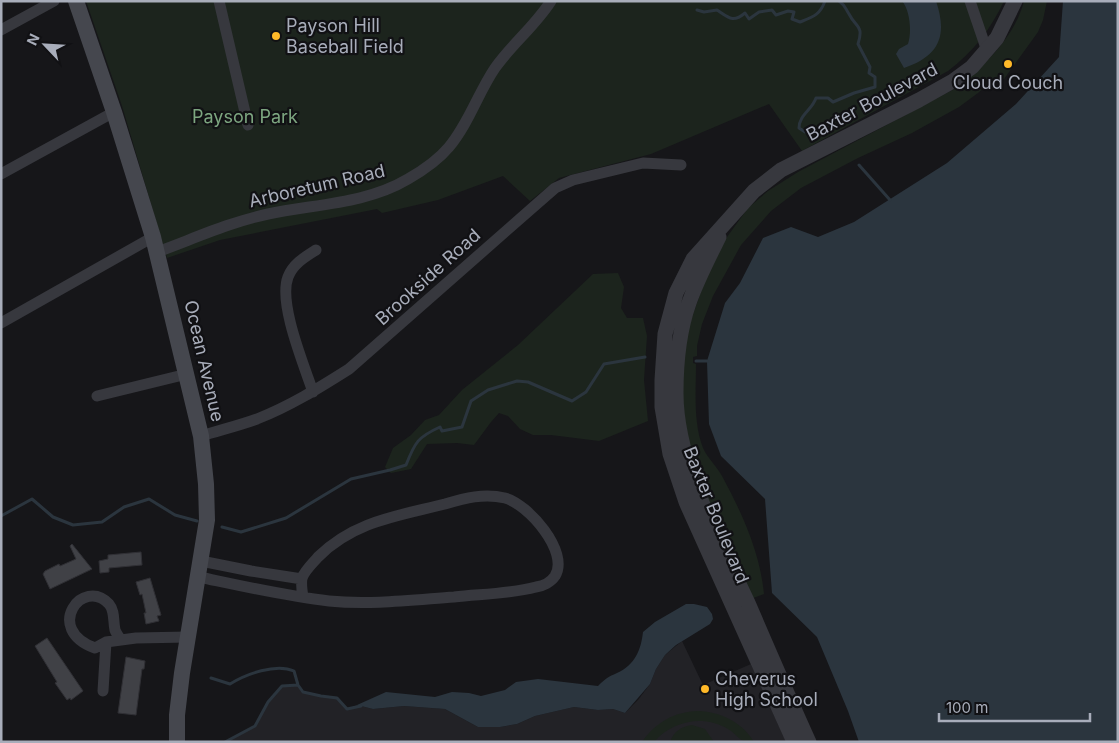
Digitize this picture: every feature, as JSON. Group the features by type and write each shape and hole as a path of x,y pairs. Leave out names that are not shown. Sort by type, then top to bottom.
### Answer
{"main road":[{"name":"Ocean Avenue","path":"76,1 114,112 155,245 201,436 207,511 200,569 182,672 177,715 177,742"}],"street":[{"path":"1,30 54,1"},
{"path":"218,1 248,125"},
{"name":"Arboretum Road","path":"1,323 155,245 267,214 372,194 391,188 408,179 424,169 448,148 470,115 495,68 543,14 551,1"},
{"path":"970,1 987,51"},
{"name":"Baxter Boulevard","path":"794,742 686,502 670,454 663,416 662,361 666,334 676,293 693,259 754,190 781,170 953,81 972,67 987,51 1005,25 1015,1"},
{"path":"1,174 114,112"},
{"name":"Brookside Road","path":"201,436 259,418 313,392 364,358 555,188 573,180 643,163 681,165"},
{"name":"Baxter Boulevard","path":"728,219 698,279 688,304 676,374 678,424 685,452 706,509 809,742"},
{"path":"313,392 288,312 286,294 289,276 299,261 316,250"},
{"path":"97,396 187,374"},
{"path":"200,569 303,596 328,601 351,603 386,602 514,591 546,584 554,578 559,568 558,557 549,538 528,512 507,499 483,495 360,527 343,536 314,561 302,579 303,596"},
{"path":"200,569 251,571 302,579"},
{"path":"120,640 115,630 114,616 110,605 102,598 91,597 81,599 70,611 71,628 76,637 85,645 95,648 106,642 120,640 188,637"},
{"path":"102,691 106,642"}],"shaded area":[{"path":"902,1 936,1 941,25 938,43 933,51 916,63 904,68 896,54 899,49 908,44 910,33 910,21"},
{"path":"1063,1 1118,1 1118,742 859,742 817,637 772,593 765,499 721,456 709,424 707,361 725,303 740,283 763,238 791,227 818,237 854,222 947,163 1016,104 1059,57"},
{"path":"686,604 707,607 713,619 710,624 676,645 665,655 656,669 650,684 625,713 613,709 598,710 574,707 535,716 517,724 500,727 478,727 445,709 404,706 373,709 357,705 386,692 435,697 452,692 481,696 505,690 516,682 538,679 598,686 607,678 623,670 633,661 639,651 643,632 655,622"},
{"name":"Cheverus High School","path":"682,641 703,685 751,664 786,742 225,742 255,726 268,702 282,686 298,685 303,692 337,698 347,709 357,705 373,709 404,706 445,709 478,727 500,727 517,724 535,716 574,707 598,710 613,709 625,713 650,684 656,669 665,655"}],"green space":[{"name":"Payson Park","path":"86,1 1004,1 980,39 948,71 802,151 769,104 651,154 559,178 530,201 503,176 438,200 382,213 377,209 220,240 167,258 122,106"},
{"path":"1024,1 1047,1 1043,20 1038,32 1004,79 991,81 959,107 912,133 858,158 801,188 771,211 741,245 713,296 702,324 697,346 697,356 693,357 693,363 696,364 696,417 703,448 722,476 736,504 749,533 759,563 764,594 748,600 685,445 679,354 714,255 748,208 768,191 798,172 960,86 999,48 1014,26"},
{"path":"618,273 624,287 621,308 627,318 643,318 647,336 644,380 648,421 599,441 551,435 533,435 520,429 508,416 499,413 474,445 457,443 427,444 411,469 391,473 385,467 393,448 411,435 425,420 439,415 462,390 518,345 593,274"},
{"path":"698,711 715,713 730,719 743,729 754,742 742,740 718,724 698,721 688,722 670,729 654,742 642,742 653,729 666,719 681,713"},
{"path":"692,725 705,729 714,742 670,742 678,730"}],"building":[{"path":"72,544 92,569 50,589 43,574 59,564 60,566 76,559 70,546"},
{"path":"141,552 142,565 109,568 109,572 100,573 99,561 108,559 108,555"},
{"path":"150,578 161,615 157,616 159,621 146,624 142,594 140,595 136,582"},
{"path":"47,638 83,691 71,700 70,698 67,700 55,683 57,682 35,646"},
{"path":"126,657 145,661 144,669 142,669 136,715 118,713"}],"waterway":[{"path":"697,10 704,12 717,10 734,19 745,13 749,19 759,12 772,10 776,15 788,11 794,12 792,19 800,22 816,15 825,1"},
{"path":"805,132 799,128 800,123 816,98 828,98 833,102 875,87 875,77 869,73 870,67 858,44 860,30 839,1"},
{"path":"859,165 890,200"},
{"path":"222,527 241,532 286,518 351,479 406,465 412,451 422,437 440,427 442,431 462,427 471,401 488,390 517,381 528,382 572,401 586,392 604,364 645,357"},
{"path":"696,361 707,361"},
{"path":"1,516 32,499 53,517 73,525 102,522 124,507 149,499 175,515 197,521"},
{"path":"211,678 230,684 261,671 279,668 287,669 294,671 298,685 303,692 337,698 347,709 361,706"},
{"path":"225,742 255,726 268,702 282,686 298,685"}],"place":[{"name":"Payson Hill Baseball Field","path":"276,36"},
{"name":"Cloud Couch","path":"1008,64"},
{"name":"Cheverus High School","path":"705,689"}]}
